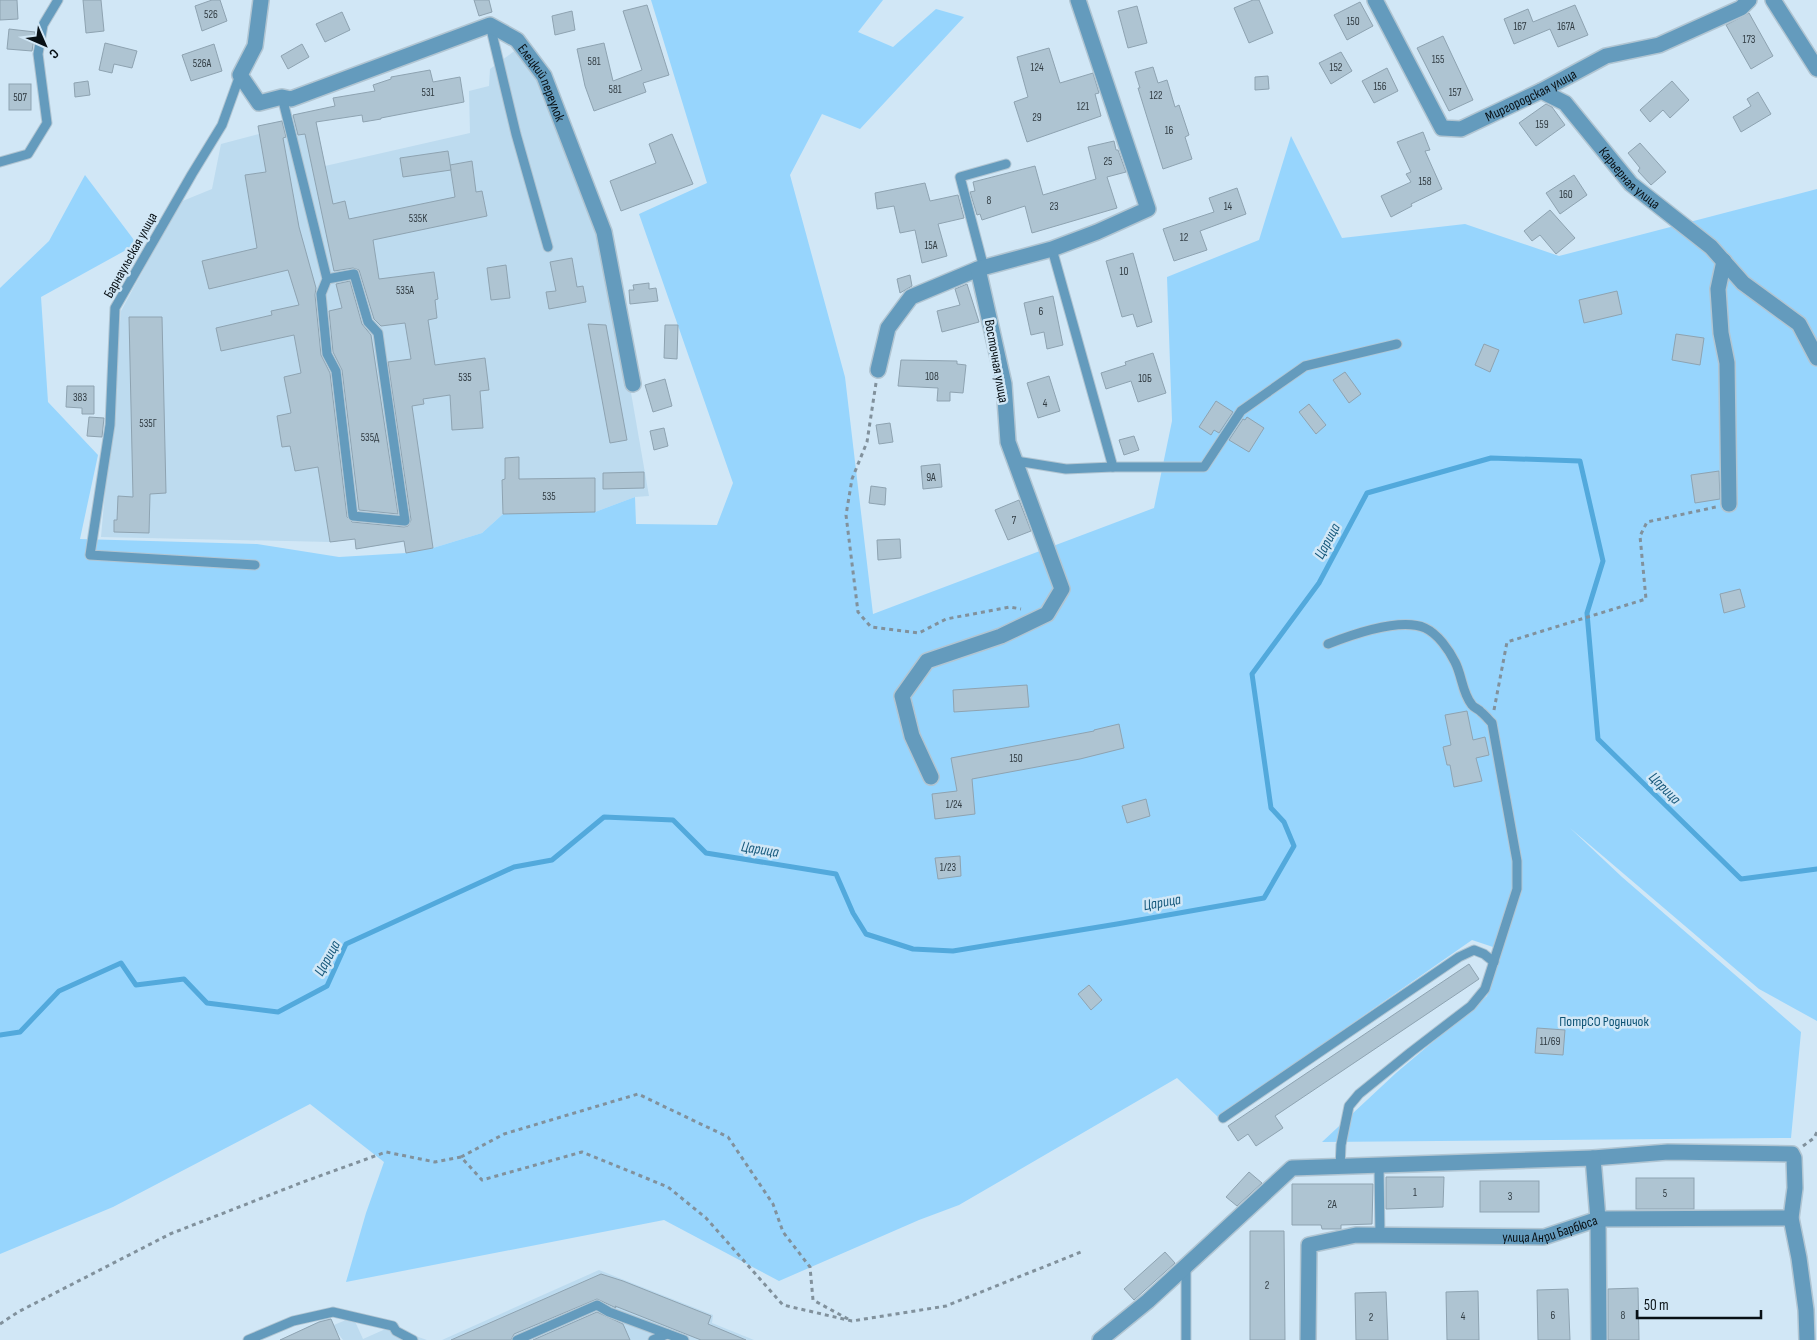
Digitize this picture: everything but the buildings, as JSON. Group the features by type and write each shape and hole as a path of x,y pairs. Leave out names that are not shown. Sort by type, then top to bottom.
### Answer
{"street":[{"path":"261,0 255,46 240,75 259,103 282,97 291,99 490,25"},
{"path":"878,370 888,328 911,298 981,268 1052,249 1097,232 1148,209 1078,0"},
{"name":"Миргородская улица","path":"1375,0 1442,128 1461,129 1541,91 1606,56 1660,45 1741,8 1750,0"},
{"path":"1773,0 1817,69"},
{"name":"Елецкий переулок","path":"490,25 517,40 544,76 604,232 632,384"},
{"name":"Карьерная улица","path":"1541,91 1565,103 1631,184 1712,247 1743,283 1799,324 1817,358"},
{"path":"1724,261 1718,289 1720,333 1727,363 1729,504"},
{"name":"Восточная улица","path":"981,268 1004,384 1008,442 1062,589 1047,614"},
{"path":"931,777 912,736 902,696 927,661 1001,636 1047,614"},
{"path":"1100,1340 1148,1301 1292,1168 1380,1167 1593,1158 1668,1152 1792,1154 1794,1158 1795,1188 1791,1218 1806,1310 1807,1340"},
{"path":"1593,1158 1598,1219 1599,1340"},
{"name":"улица Анри Барбюса","path":"1308,1340 1309,1244 1356,1235 1544,1237 1598,1219 1791,1218"}],"lane":[{"path":"0,162 28,154 47,123 38,54 44,25 58,0"},
{"path":"490,25 516,134 548,247"},
{"name":"Барнаульская улица","path":"240,75 222,125 115,308 110,425 90,555 255,565"},
{"path":"282,97 327,279 321,294 327,354 336,371 354,516 405,521 378,333 368,322 354,274 327,279"},
{"path":"981,268 960,176 1006,164"},
{"path":"1052,249 1113,467"},
{"path":"1016,461 1066,469 1204,467 1241,411 1305,366 1397,344"},
{"path":"1328,644 1360,632 1401,625 1425,628 1438,638 1454,660 1461,674 1466,694 1473,706 1481,711 1492,723 1516,861 1517,890 1485,989 1472,1006 1366,1088 1349,1106 1341,1145 1340,1168"},
{"path":"1223,1118 1459,957 1474,950 1484,954 1494,962"},
{"path":"1380,1167 1380,1236"},
{"path":"1186,1266 1186,1340"},
{"path":"517,1340 597,1305 609,1312 684,1340"},
{"path":"248,1340 293,1320 333,1312 393,1326 396,1331 413,1340"},
{"path":"653,1340 667,1334"}],"path":[{"path":"878,370 867,442 852,480 846,515 858,612 871,627 919,634 946,619 1010,607 1047,614"},
{"path":"1492,723 1507,642 1646,599 1640,536 1647,522 1729,504"},
{"path":"0,1324 18,1312 170,1234 386,1152 435,1162 461,1157 504,1134 638,1094 728,1137 773,1204 783,1232 810,1267 813,1300 852,1321"},
{"path":"461,1157 482,1180 582,1152 668,1187 706,1218 783,1305 852,1321 946,1306 1081,1252"}],"shaded area":[{"path":"517,49 542,81 600,234 649,496 635,497 595,512 503,514 482,533 433,548 406,553 404,542 356,549 355,539 330,542 101,537 121,311 180,202 212,189 221,144 259,134 258,126 280,121 300,113 314,111 325,166 470,133 469,91 489,86 490,69"},
{"path":"599,1270 713,1315 712,1323 754,1340 442,1340"},
{"path":"330,1316 334,1325 353,1317 363,1339 390,1327 427,1340 343,1340 337,1332 339,1340 280,1340"}],"green space":[{"name":"ПотрСО Родничок","path":"651,0 883,0 858,32 893,47 936,9 964,17 860,129 822,114 790,175 845,377 873,614 1154,508 1172,421 1167,277 1259,240 1291,136 1342,238 1465,224 1559,256 1817,189 1817,1021 1759,989 1570,828 1622,877 1801,1032 1791,1138 1322,1142 1396,1073 1487,996 1502,950 1472,940 1218,1117 1177,1078 959,1205 919,1220 779,1281 664,1220 346,1282 366,1213 384,1162 310,1104 113,1207 0,1254 0,288 49,241 85,175 137,244 41,297 48,402 98,455 80,539 257,544 339,557 406,553 433,548 482,533 503,514 595,512 635,497 636,524 717,525 733,483 639,214 707,183"}],"waterway":[{"name":"Царица","path":"0,1035 20,1032 59,991 121,963 136,985 184,979 207,1003 278,1012 327,986 346,944 514,867 552,860 604,817 673,820 706,853 836,874 853,913 866,934 913,949 953,951 1264,898 1294,846 1284,822 1271,808 1252,674 1319,583 1367,493 1491,458 1580,461 1603,561 1587,613 1598,739 1741,879 1817,869"}]}
